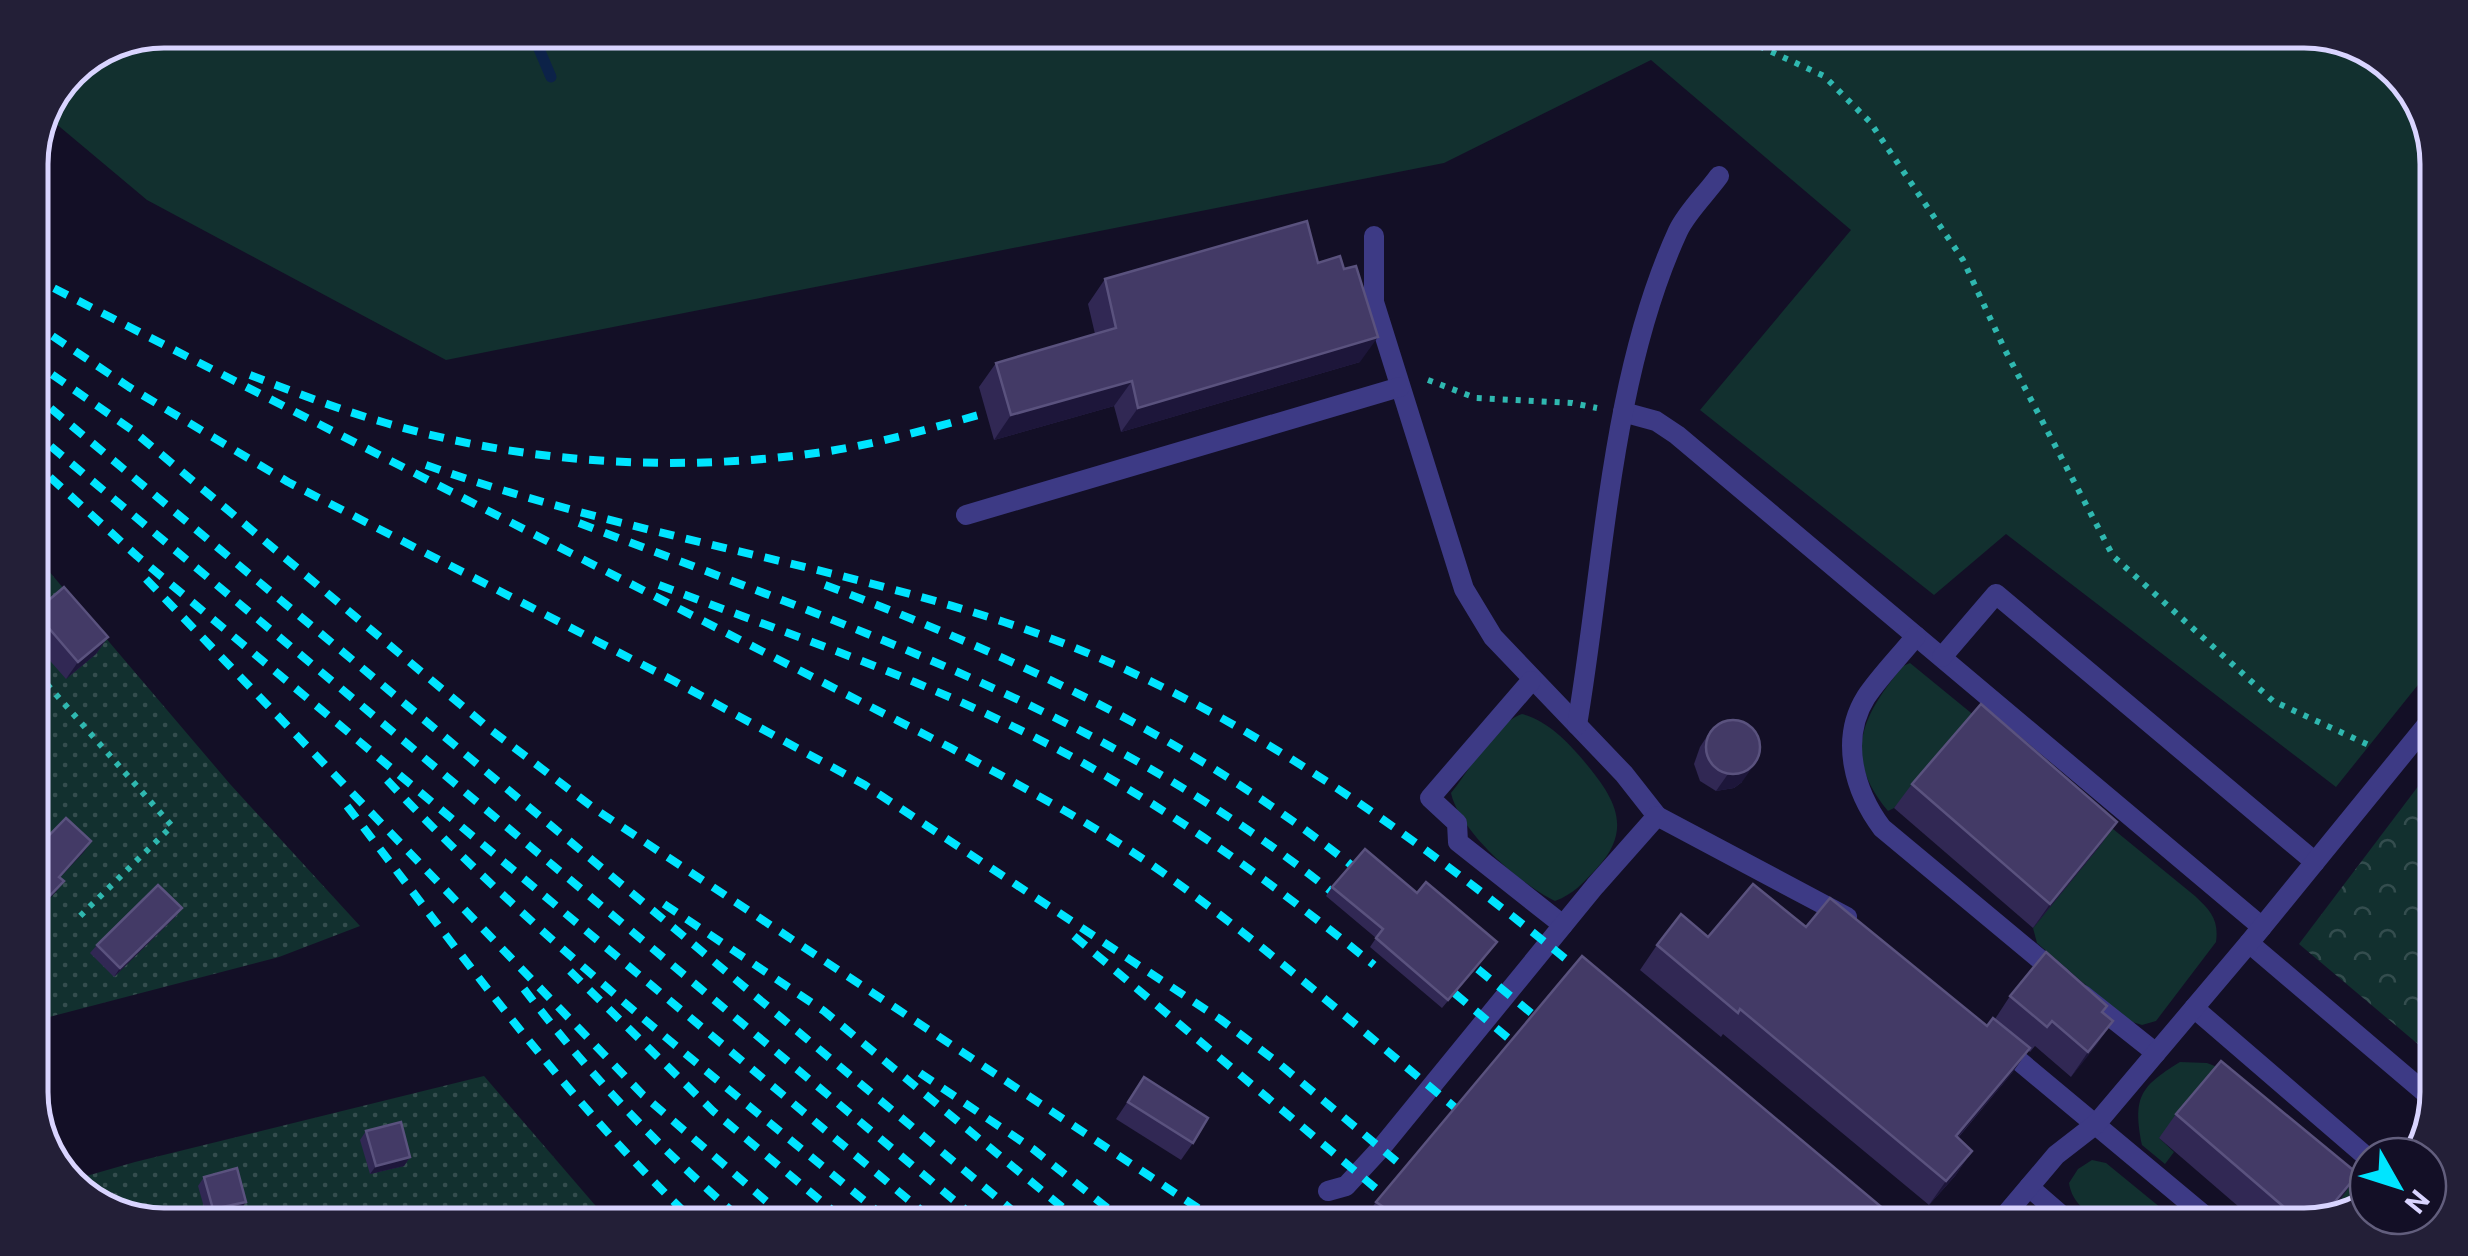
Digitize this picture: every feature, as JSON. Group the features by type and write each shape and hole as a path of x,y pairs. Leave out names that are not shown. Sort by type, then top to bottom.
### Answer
{"lane":[{"path":"1578,725 1622,412 1635,355 1679,228 1719,176"},
{"path":"1374,236 1374,302 1464,588 1493,637 1624,774 1657,816 1839,910 1869,935"},
{"path":"966,514 1400,387"},
{"path":"1622,412 1656,421 1678,436 1916,636 2256,935 2420,1087"},
{"path":"1942,658 1996,594 2315,862"},
{"path":"1916,636 1864,700 1853,733 1854,777 1864,805 1882,828 2156,1053"},
{"path":"1531,680 1430,798 1457,822 1458,842 1563,924"},
{"path":"2011,1208 2056,1155 2096,1124 2420,733"},
{"path":"1328,1191 1346,1186 1381,1148 1563,924 1657,816"},
{"path":"2194,1008 2348,1141"},
{"path":"1988,1035 2196,1208"},
{"path":"2028,1187 2053,1208"}],"path":[{"path":"1763,48 1824,76 1870,122 1963,260 2114,556 2274,701 2399,759"},
{"path":"1400,387 1428,380 1476,398 1572,403 1622,412"},
{"path":"48,685 172,826 75,921"}],"green space":[{"path":"164,48 2320,48 2356,59 2381,76 2409,112 2418,141 2420,682 2336,787 2006,534 1934,595 1700,410 1851,230 1651,60 1444,163 446,360 147,200 55,123 67,99 99,67 119,56"},
{"path":"48,570 230,784 360,926 279,957 48,1017"},
{"path":"1910,663 2209,911 2215,922 2216,942 2156,1021 2142,1025 2126,1020 2037,943 2033,928 2099,846 1964,729 1894,808 1888,811 1874,791 1865,772 1863,736 1877,701 1903,666"},
{"path":"1522,714 1548,726 1570,745 1603,786 1616,812 1615,839 1609,853 1578,887 1555,901 1526,883 1478,840 1456,808 1451,793 1492,737"},
{"path":"2420,784 2420,1046 2299,944"},
{"path":"2180,1062 2207,1063 2230,1072 2159,1138 2174,1152 2165,1164 2142,1145 2139,1105 2148,1087"},
{"path":"484,1076 598,1208 148,1208 112,1197 84,1177"},
{"path":"2310,1141 2348,1174 2348,1200 2320,1208"},
{"path":"2092,1160 2106,1163 2161,1208 2083,1208 2069,1183 2078,1169"}],"building":[{"path":"1307,221 1318,263 1340,256 1344,269 1356,266 1378,337 1138,408 1132,381 1011,415 996,363 1116,328 1105,279"},
{"path":"64,587 108,637 78,662 48,627 48,601"},
{"path":"1981,704 2117,822 2050,904 1912,784"},
{"path":"1733,720 1752,728 1760,747 1752,766 1733,774 1714,766 1706,747 1714,728"},
{"path":"66,818 91,841 59,877 64,881 48,897 48,836"},
{"path":"1365,849 1417,893 1426,882 1497,942 1448,1000 1376,938 1383,929 1332,887"},
{"path":"1753,884 1806,927 1830,898 1987,1026 1993,1018 2030,1048 1956,1136 1972,1151 1946,1181 1657,945 1681,914 1708,937"},
{"path":"158,885 182,908 120,968 97,945"},
{"path":"2046,952 2107,1006 2102,1012 2113,1021 2088,1052 2052,1021 2047,1027 2010,996"},
{"path":"1582,956 1883,1208 1380,1208 1376,1202"},
{"path":"2221,1061 2348,1166 2348,1186 2332,1206 2285,1208 2176,1114"},
{"path":"1144,1077 1208,1118 1193,1143 1128,1102"},
{"path":"401,1122 410,1157 376,1166 366,1131"},
{"path":"237,1168 246,1202 213,1208 204,1177"}],"waterway":[{"path":"539,48 551,77"}],"railway":[{"path":"48,285 951,748 1076,817 1149,863 1228,921 1458,1110"},
{"path":"48,333 129,387 288,482 674,681 865,785 1220,1019 1407,1170"},
{"path":"48,372 132,430 491,730 595,809 1198,1208"},
{"path":"250,375 352,412 439,437 493,448 603,461 714,462 823,452 986,413"},
{"path":"48,406 1009,1208"},
{"path":"48,444 963,1208"},
{"path":"426,465 569,509 932,600 1086,652 1165,688 1316,774 1459,875 1595,983"},
{"path":"48,475 137,556 918,1208"},
{"path":"579,523 884,641 1079,730 1173,782 1264,841 1353,909"},
{"path":"146,579 643,1095 774,1208"},
{"path":"659,585 925,687 1061,751 1200,835 1374,965"},
{"path":"825,585 970,644 1111,711 1246,789 1372,882"},
{"path":"387,780 507,899 570,955 873,1208"},
{"path":"347,806 558,1076 681,1208"},
{"path":"664,904 824,1011 1063,1208"},
{"path":"1074,936 1385,1196"},
{"path":"1457,952 1536,1017"},
{"path":"570,971 713,1111 829,1208"},
{"path":"1434,976 1514,1043"},
{"path":"524,989 630,1114 729,1208"},
{"path":"920,1073 1033,1149 1107,1208"}]}
